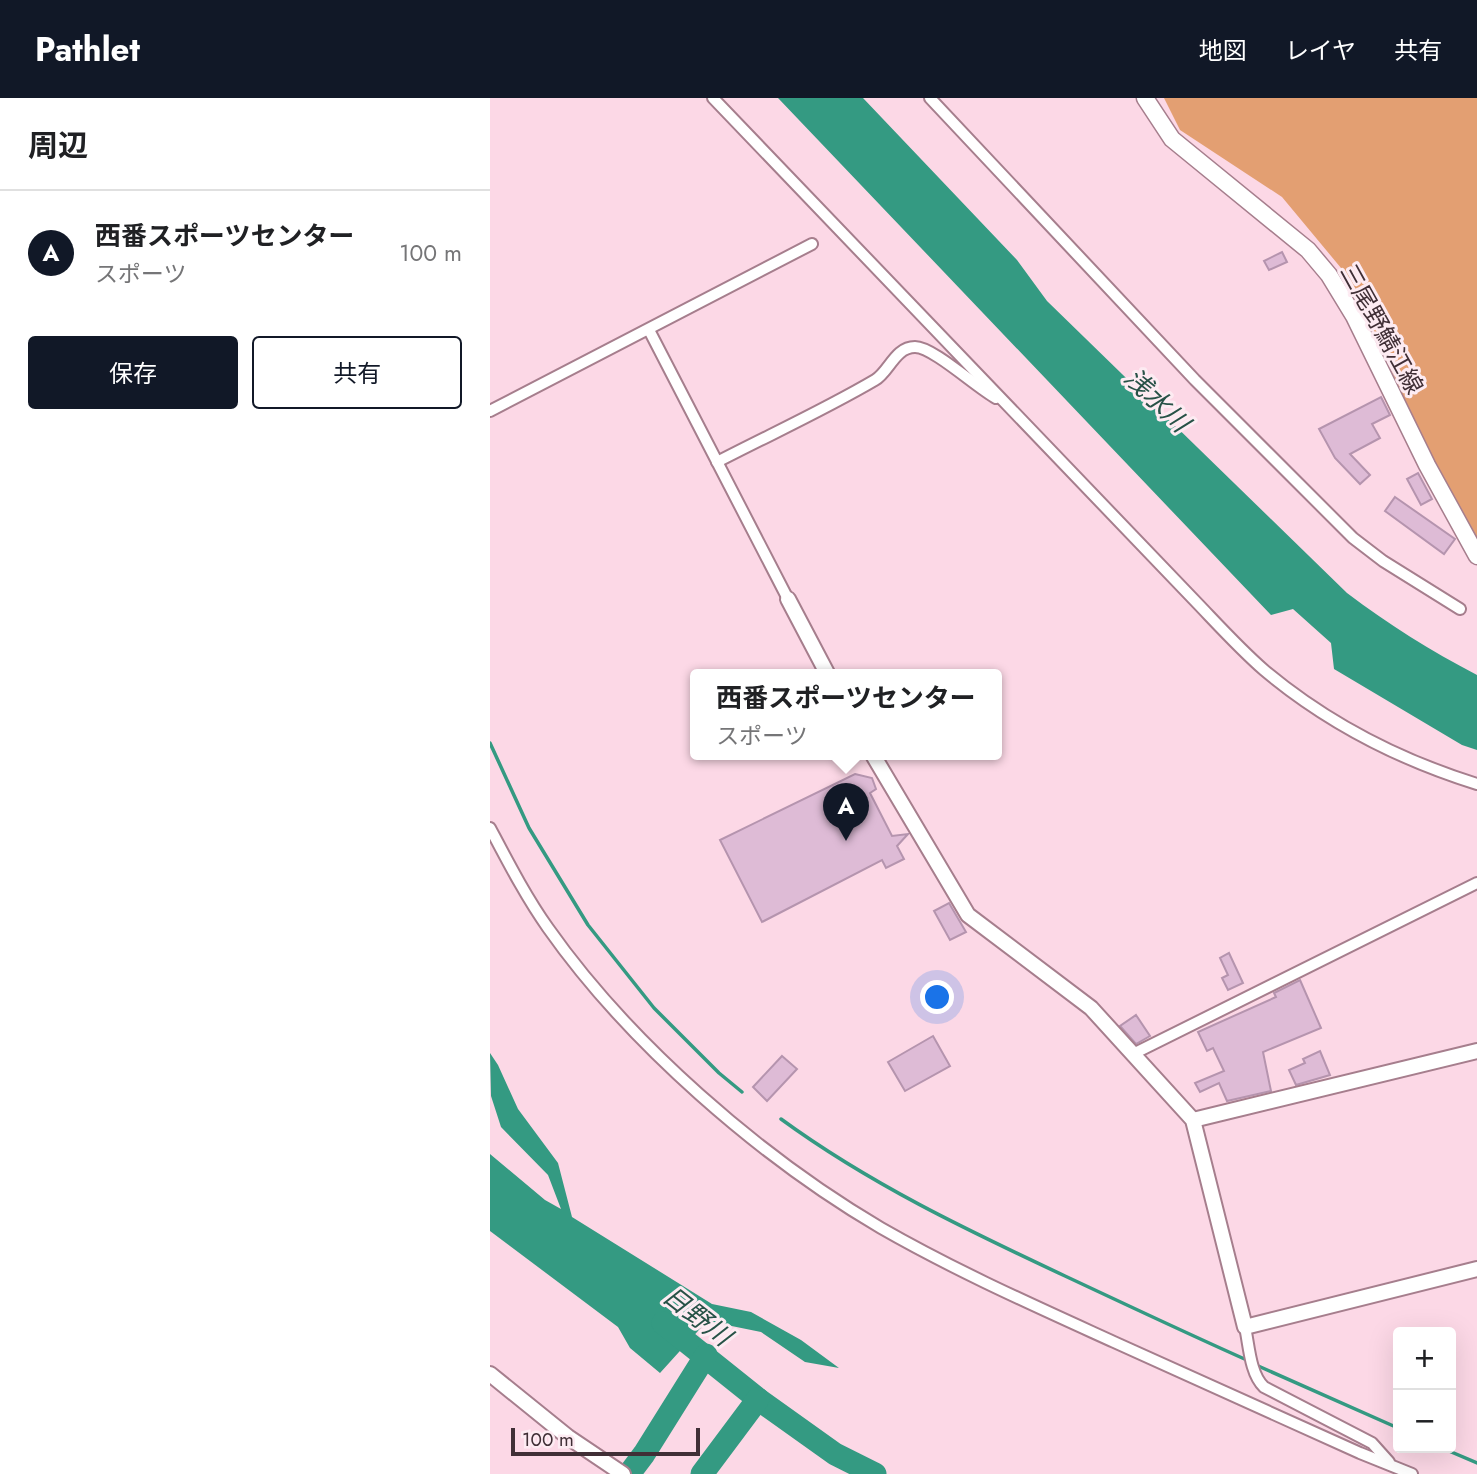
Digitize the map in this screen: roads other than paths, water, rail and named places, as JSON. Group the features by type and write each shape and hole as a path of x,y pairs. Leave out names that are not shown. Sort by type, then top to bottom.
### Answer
{"main road":[{"name":"三尾野鯖江線","path":"1146,98 1172,139 1308,250 1329,275 1354,316 1427,465 1477,556"}],"street":[{"path":"713,98 1199,605 1264,669 1326,716 1383,747 1477,784"},
{"path":"930,98 1195,380 1353,538 1383,561 1460,609"},
{"path":"490,411 811,244"},
{"path":"649,330 825,669"},
{"path":"716,461 878,379 899,354 912,347 927,349 982,391 1005,402"},
{"path":"876,760 968,915 1091,1008 1193,1120 1257,1381 1372,1443 1391,1464"},
{"path":"490,828 547,928 605,1000 686,1083 752,1139 814,1184 880,1227 1017,1298 1412,1474"},
{"path":"1133,1054 1477,883"},
{"path":"1193,1120 1477,1051"},
{"path":"1245,1327 1477,1269"},
{"path":"490,1374 568,1437 617,1470"}],"water":[{"path":"778,98 863,98 1017,260 1047,301 1347,593 1410,637 1477,675 1477,750 1462,745 1334,669 1331,643 1293,609 1271,615"},
{"path":"490,1053 518,1109 558,1163 572,1217 712,1304 751,1312 801,1340 839,1368 805,1362 761,1332 707,1321 660,1373 630,1348 618,1327 490,1231 490,1154 545,1200 561,1209 548,1175 501,1127 491,1096"}],"waterway":[{"path":"490,743 529,828 588,925 654,1008 719,1073 742,1092"},
{"path":"781,1119 884,1185 956,1223 1249,1361"},
{"name":"日野川","path":"663,1323 758,1399 835,1454 875,1474"},
{"path":"629,1474 706,1355"},
{"path":"1256,1365 1393,1426"},
{"path":"702,1474 758,1399"},
{"path":"1454,1453 1477,1463"}],"place":[{"name":"西番スポーツセンター","path":"846,841"}],"water label":[{"name":"浅水川","path":"1157,400"}]}
